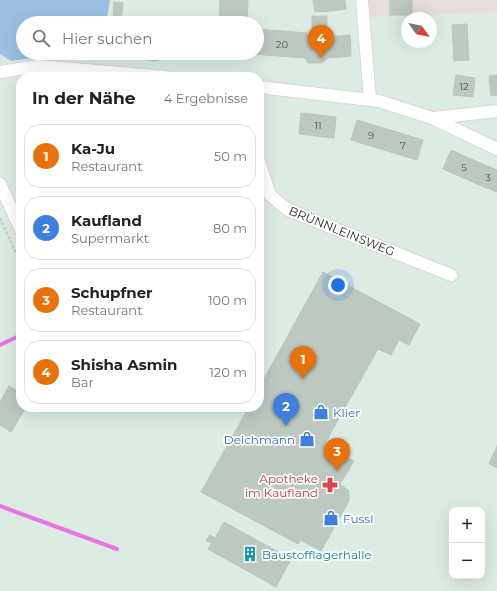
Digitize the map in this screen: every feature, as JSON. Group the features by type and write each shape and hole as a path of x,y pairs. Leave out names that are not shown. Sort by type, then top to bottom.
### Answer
{"street":[{"path":"362,0 370,100"},
{"path":"0,72 38,66 108,72"},
{"path":"264,88 370,100 432,118 497,149"},
{"path":"432,118 497,111"},
{"name":"BRÜNNLEINSWEG","path":"264,176 270,195 288,210 451,275"},
{"path":"0,184 16,219"}],"path":[{"path":"0,218 16,254"}],"shaded area":[{"path":"0,0 110,0 107,16 16,16 16,60 18,60 11,61 0,54"},
{"path":"368,0 497,0 497,12 437,14 437,12 401,12 401,16 369,17"}],"building":[{"path":"220,0 248,0 247,16 219,16"},
{"path":"313,0 330,0 331,11 315,12"},
{"path":"330,0 345,0 346,9 331,11"},
{"path":"390,0 412,0 412,12 401,12 401,15 390,15"},
{"path":"114,2 123,3 121,16 113,16"},
{"path":"312,16 327,16 327,28 312,28"},
{"path":"467,24 469,60 454,61 452,25"},
{"path":"264,30 307,33 305,58 264,55"},
{"path":"350,35 351,56 327,58 326,37"},
{"path":"307,36 326,37 327,59 322,63 308,63 305,58"},
{"path":"456,75 475,78 473,97 453,95"},
{"path":"497,75 497,95 491,96 489,76"},
{"path":"301,113 336,117 334,138 299,134"},
{"path":"357,120 390,130 384,150 351,140"},
{"path":"390,130 423,140 417,160 384,150"},
{"path":"451,150 485,165 477,184 443,169"},
{"path":"485,165 497,170 497,192 477,184"},
{"path":"323,272 420,324 409,345 399,340 391,355 378,349 324,445 354,461 340,484 349,491 349,501 321,551 300,540 298,544 201,492 246,412 264,412 264,379"},
{"path":"9,386 16,390 16,412 23,412 11,432 0,425 0,402"},
{"path":"497,446 497,468 489,464"},
{"name":"Baustofflagerhalle","path":"224,522 291,559 276,587 208,549 212,543 206,541 210,535 215,538"}],"waterway":[{"path":"0,345 16,337"},
{"path":"0,506 117,549"}],"place":[{"name":"Shisha Asmin","path":"321,58"},
{"name":"Ka-Ju","path":"303,379"},
{"name":"Klier","path":"321,412"},
{"name":"Kaufland","path":"286,426"},
{"name":"Deichmann","path":"307,439"},
{"name":"Schupfner","path":"337,471"},
{"name":"Apotheke im Kaufland","path":"330,485"},
{"name":"Fussl","path":"331,518"},
{"name":"Baustofflagerhalle","path":"250,554"}]}
